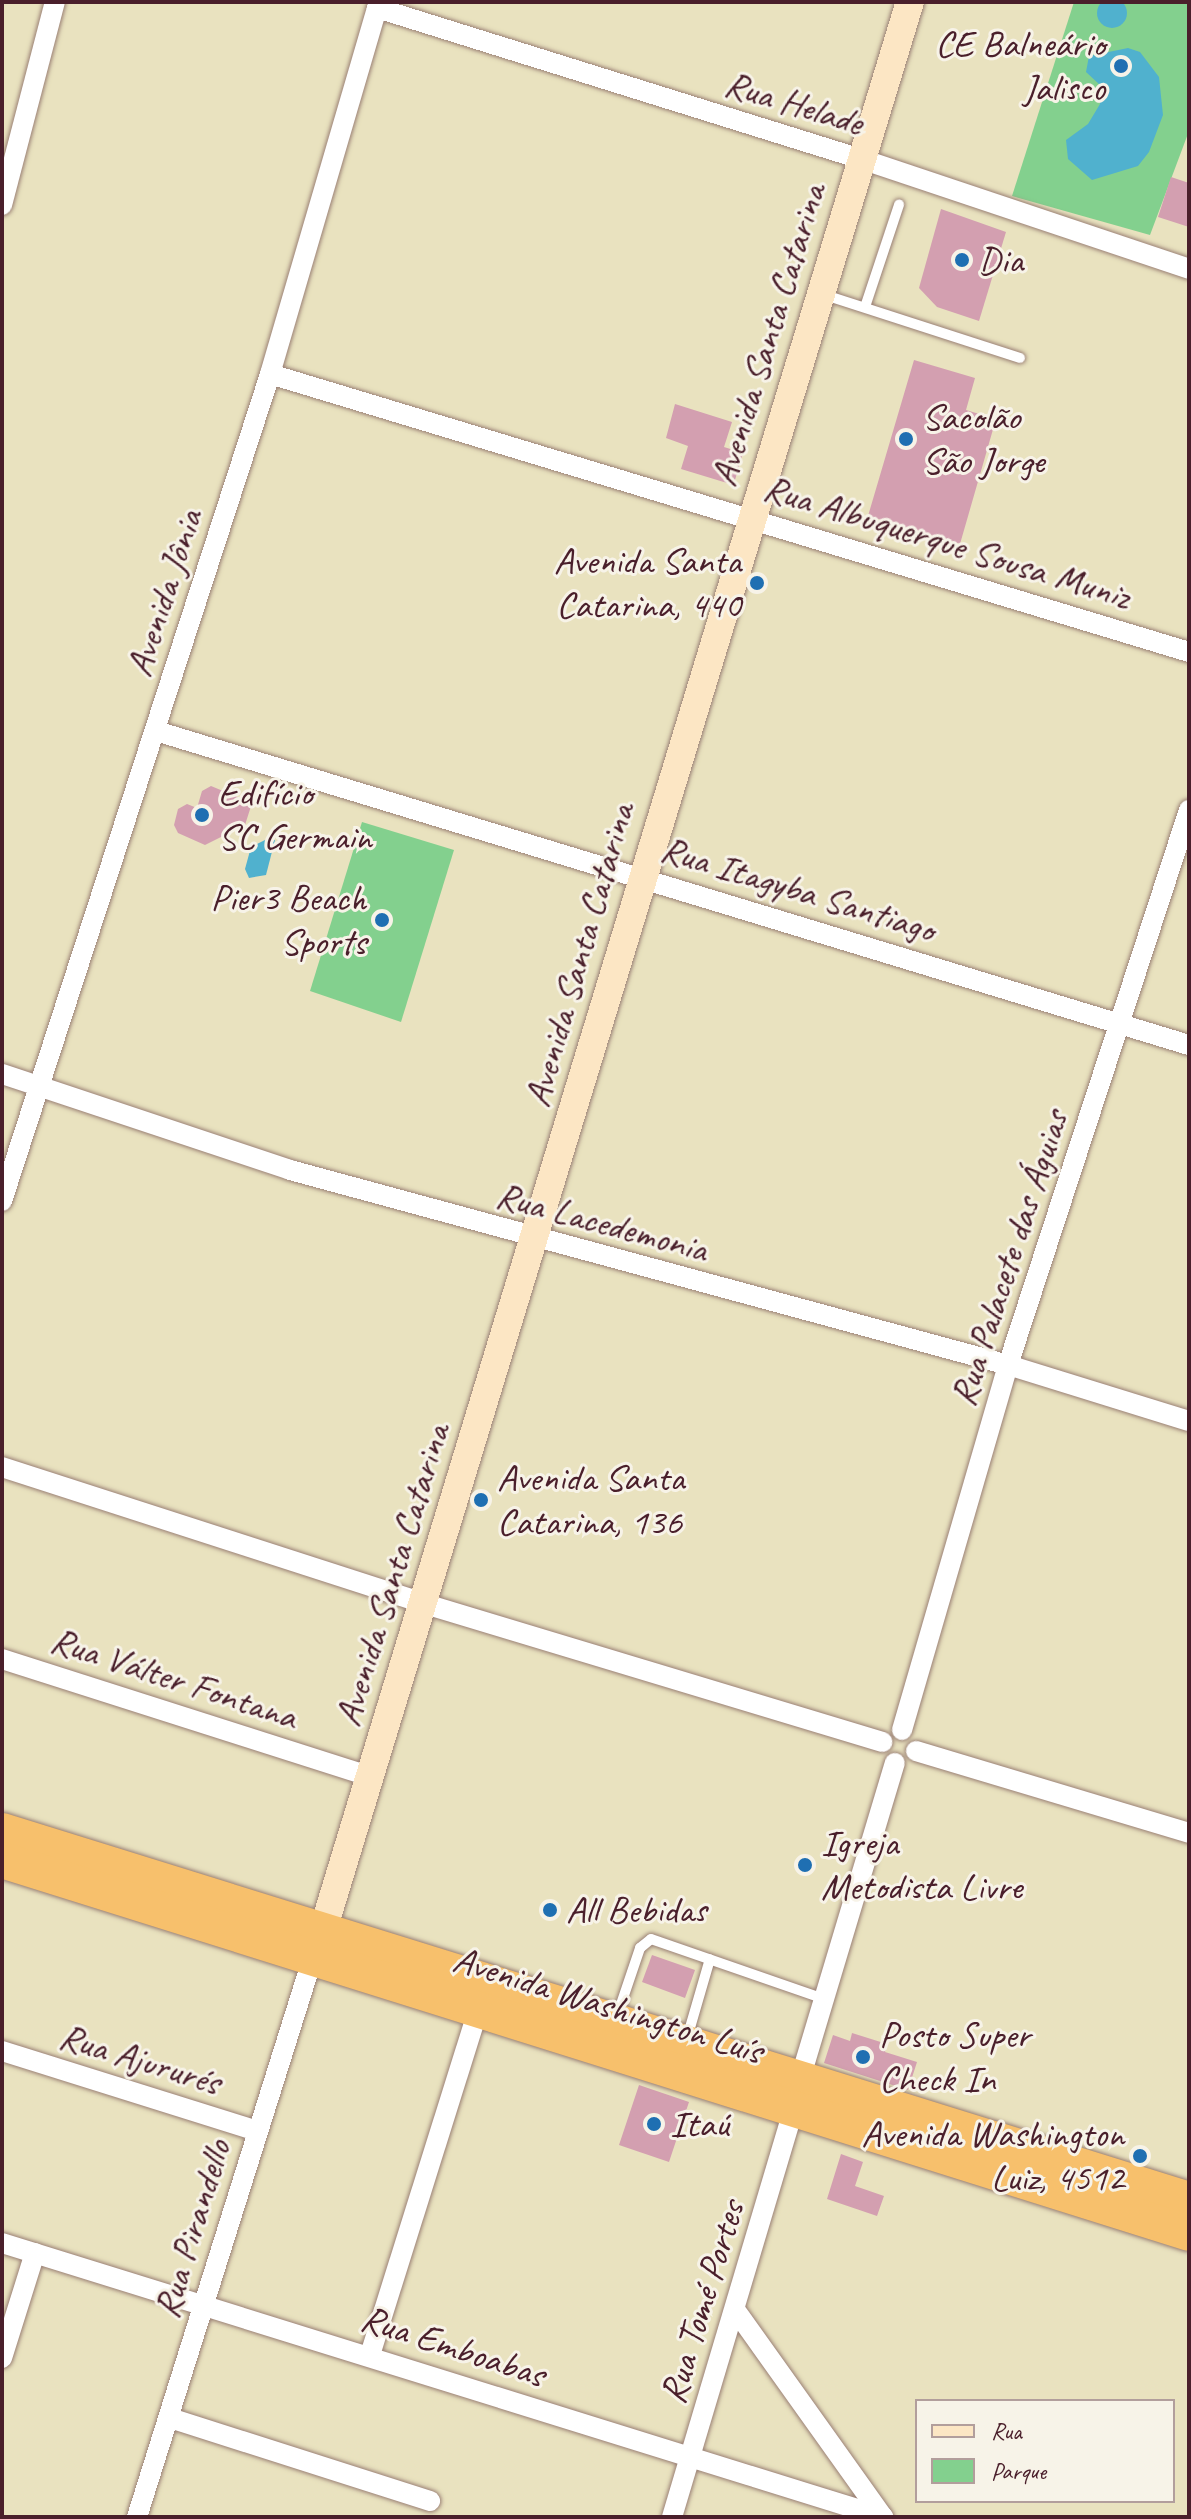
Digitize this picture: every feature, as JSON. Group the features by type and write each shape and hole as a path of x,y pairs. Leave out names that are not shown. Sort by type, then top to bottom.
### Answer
{"highway":[{"name":"Avenida Washington Luís","path":"2,1831 317,1945 478,2010 797,2092 1189,2200"},
{"name":"Avenida Washington Luís","path":"2,1860 686,2043 797,2092 1189,2233"}],"street":[{"path":"2,205 55,2"},
{"name":"Avenida Santa Catarina","path":"317,1945 372,1777 641,877 910,2"},
{"name":"Rua Helade","path":"378,5 861,159 1189,269"},
{"name":"Avenida Jônia","path":"2,1201 270,374 378,5"},
{"name":"Rua Albuquerque Sousa Muniz","path":"270,374 752,516 1189,652"},
{"name":"Rua Itagyba Santiago","path":"156,731 1189,1045"},
{"name":"Rua Palacete das Águias","path":"902,1730 1008,1365 1123,1024 1189,810"},
{"name":"Rua Lacedemonia","path":"2,1074 38,1089 290,1170 534,1240 1008,1365 1189,1421"},
{"path":"2,1467 422,1603 883,1742"},
{"name":"Rua Válter Fontana","path":"2,1659 372,1777"},
{"path":"902,1730 916,1740 916,1751 906,1763 895,1763 886,1757 883,1742 891,1732 902,1730"},
{"path":"916,1751 1189,1833"},
{"path":"797,2092 895,1763"},
{"name":"Rua Pirandello","path":"137,2517 317,1945"},
{"path":"370,2355 478,2010"},
{"name":"Rua Ajururés","path":"2,2051 258,2131"},
{"name":"Rua Tomé Portes","path":"672,2517 736,2311 797,2092"},
{"name":"Rua Emboabas","path":"2,2243 883,2517"},
{"path":"2,2358 35,2253"},
{"path":"736,2311 883,2517"},
{"path":"170,2418 430,2501"}],"lane":[{"path":"865,307 899,205"},
{"path":"821,293 1020,358"},
{"path":"616,2022 646,1940 824,1999"},
{"path":"686,2043 710,1959"}],"green space":[{"name":"CE Balneário Jalisco","path":"1074,2 1189,2 1189,131 1150,235 1012,196"},
{"name":"Pier3 Beach Sports","path":"362,822 454,850 401,1022 310,991"}],"water":[{"path":"1106,-1 1118,-1 1126,7 1126,19 1118,27 1106,27 1098,19 1098,7"},
{"path":"1128,48 1140,52 1159,77 1163,115 1149,152 1138,166 1092,180 1068,159 1066,140 1088,124 1100,104 1100,85 1086,72 1089,56"},
{"path":"269,838 275,840 266,875 249,878 245,869 251,847"}],"building":[{"path":"1171,177 1189,183 1189,227 1158,217"},
{"name":"Dia","path":"941,209 1006,232 979,321 937,307 919,288"},
{"path":"914,360 975,378 966,410 996,419 960,544 868,516"},
{"path":"675,404 732,422 724,447 743,453 735,480 727,483 681,469 688,446 666,438"},
{"name":"Edifício SC Germain","path":"211,786 252,803 245,825 205,845 178,833 174,825 178,809 187,804 197,808 202,791"},
{"path":"652,1955 695,1970 685,1998 642,1982"},
{"name":"Posto Super Check In","path":"852,2033 887,2044 885,2052 917,2062 908,2090 824,2063 833,2035 850,2041"},
{"name":"Itaú","path":"639,2085 689,2102 669,2162 619,2145"},
{"path":"841,2154 863,2162 855,2186 884,2196 877,2216 827,2199"}],"place":[{"name":"CE Balneário Jalisco","path":"1121,66"},
{"name":"Dia","path":"962,260"},
{"name":"Sacolão São Jorge","path":"906,439"},
{"name":"Avenida Santa Catarina, 440","path":"757,583"},
{"name":"Edifício SC Germain","path":"202,815"},
{"name":"Pier3 Beach Sports","path":"382,920"},
{"name":"Avenida Santa Catarina, 136","path":"481,1500"},
{"name":"Igreja Metodista Livre","path":"805,1865"},
{"name":"All Bebidas","path":"550,1910"},
{"name":"Posto Super Check In","path":"863,2057"},
{"name":"Itaú","path":"654,2124"},
{"name":"Avenida Washington Luiz, 4512","path":"1140,2156"}]}
